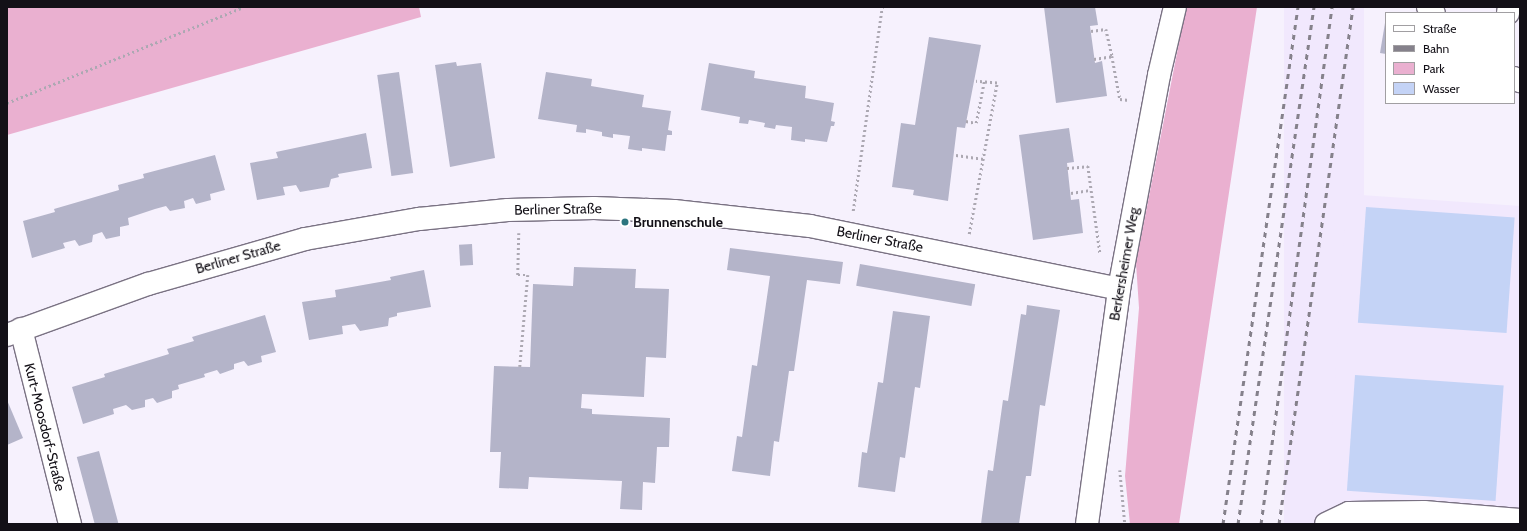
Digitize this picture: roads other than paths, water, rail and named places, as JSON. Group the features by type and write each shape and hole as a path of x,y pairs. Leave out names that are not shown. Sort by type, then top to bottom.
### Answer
{"street":[{"name":"Berkersheimer Weg","path":"1087,524 1124,259 1154,103 1175,7"},
{"name":"Berliner Straße","path":"14,332 148,284 305,239 419,219 519,210 594,208 674,211 850,233 1119,289"},
{"name":"Kurt-Moosdorf-Straße","path":"14,332 70,524"},
{"path":"1326,524 1348,513 1424,512 1520,520"}],"water":[{"path":"1366,207 1515,217 1507,333 1358,323"},
{"path":"1355,375 1504,385 1496,501 1347,491"}],"railway":[{"path":"1223,524 1298,7"},
{"path":"1238,524 1314,7"},
{"path":"1261,524 1332,7"},
{"path":"1279,524 1353,7"}],"place":[{"name":"Brunnenschule","path":"625,222"}]}
